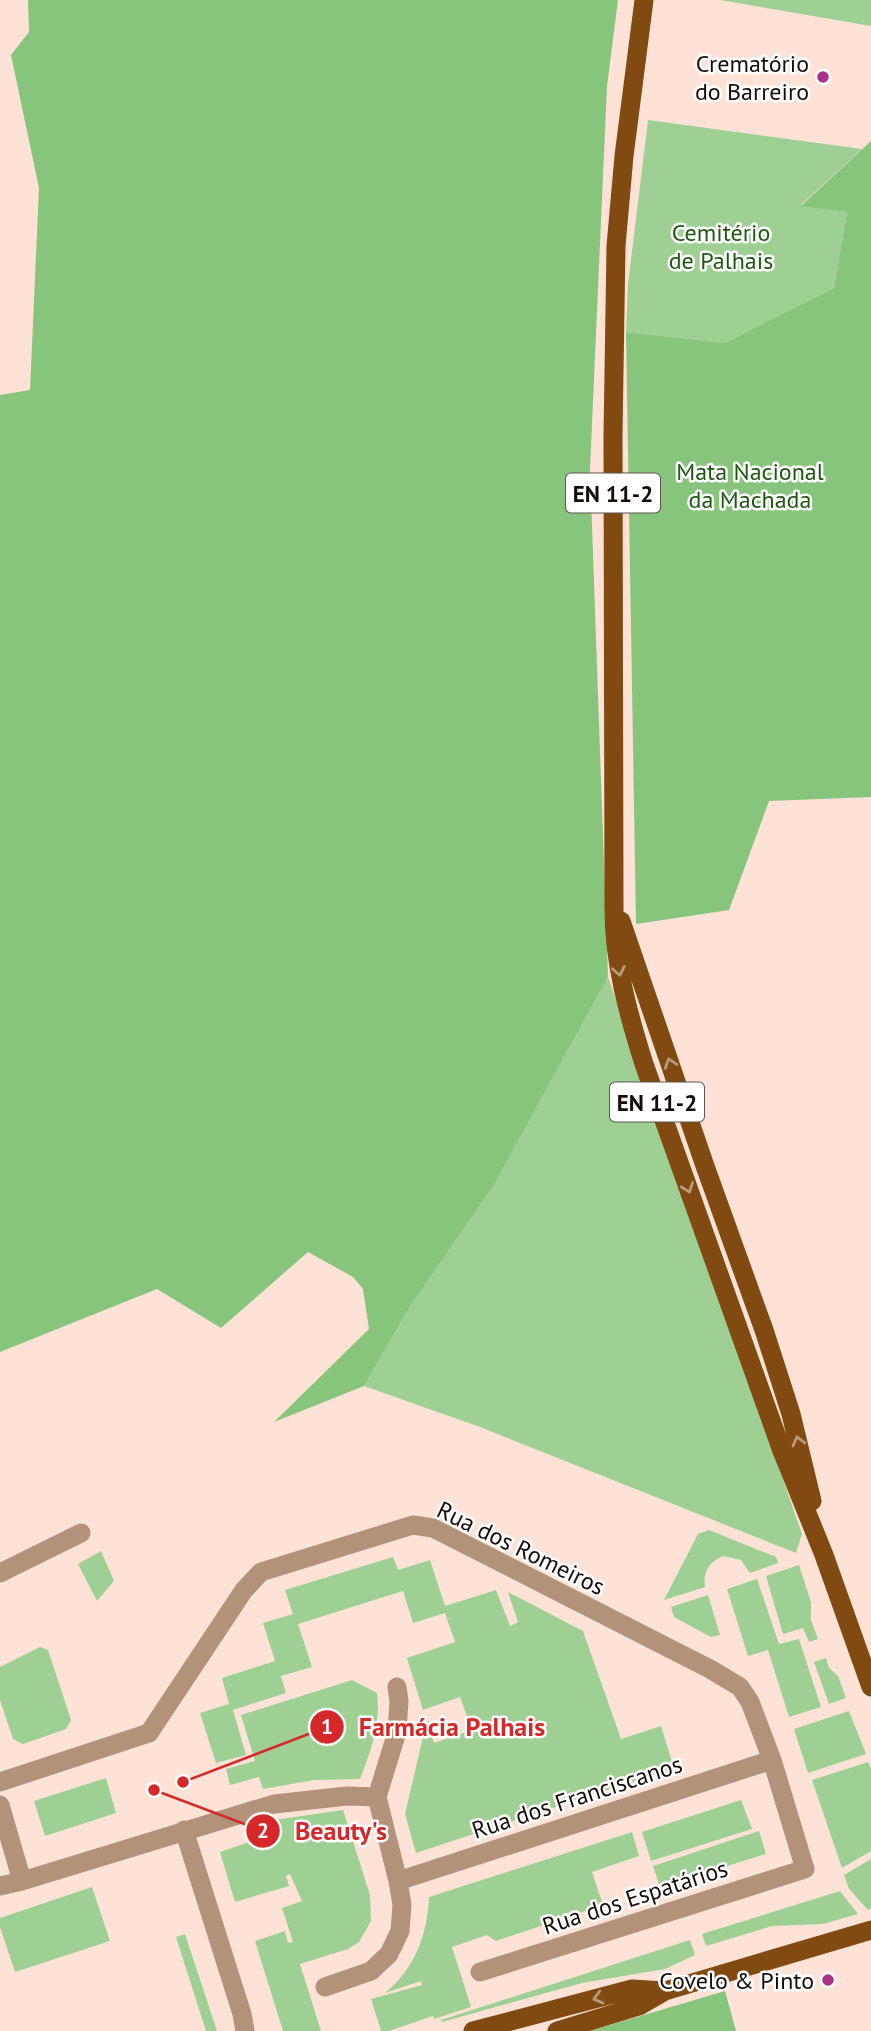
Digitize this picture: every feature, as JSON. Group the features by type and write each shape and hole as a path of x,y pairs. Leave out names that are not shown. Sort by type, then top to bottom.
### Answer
{"main road":[{"name":"EN 11-2","path":"644,0 624,156 616,246 613,408 614,929 617,963 626,1007 644,1064 782,1451 824,1555 871,1687"},
{"path":"557,2031 639,2006 665,1991 871,1930"},
{"path":"473,2031 632,1989 665,1991"}],"street":[{"name":"Rua dos Romeiros","path":"0,1782 149,1733 244,1590 261,1572 413,1525 433,1528 740,1687 750,1702 772,1760 805,1869"},
{"path":"0,1573 81,1533"},
{"path":"325,1987 371,1971 389,1954 400,1931 402,1905 398,1881 377,1797 397,1732 397,1687"},
{"name":"Rua dos Franciscanos","path":"398,1881 772,1760"},
{"path":"0,1885 22,1881 274,1804 333,1797 377,1797"},
{"path":"0,1805 22,1881"},
{"path":"184,1830 246,2025"},
{"name":"Rua dos Espatários","path":"480,1972 805,1869"}],"green space":[{"path":"28,0 618,0 607,86 590,469 608,977 494,1185 409,1308 364,1386 274,1422 369,1329 363,1289 353,1277 308,1252 221,1328 157,1289 0,1352 0,395 30,390 39,188 11,55 29,32"},
{"path":"720,0 871,0 871,26"},
{"name":"Cemitério de Palhais","path":"648,120 862,149 801,205 847,212 834,288 725,343 626,332 628,284"},
{"name":"Mata Nacional da Machada","path":"871,141 871,797 769,801 729,910 636,924 626,332 725,343 834,288 847,212 801,206"},
{"path":"608,977 802,1534 796,1553 480,1427 364,1386 409,1308 494,1185"},
{"path":"709,1530 776,1557 778,1563 750,1573 741,1560 723,1556 708,1568 705,1587 664,1600 698,1534"},
{"path":"101,1551 114,1581 97,1601 78,1564"},
{"path":"393,1557 398,1570 430,1560 445,1606 496,1590 510,1626 518,1622 508,1592 583,1631 621,1739 661,1726 674,1768 416,1853 405,1814 427,1720 434,1743 472,1730 460,1697 423,1710 407,1658 455,1642 445,1613 413,1623 403,1591 298,1624 312,1667 281,1676 286,1693 233,1710 246,1755 216,1763 200,1713 229,1704 222,1678 275,1661 263,1623 293,1614 285,1590"},
{"path":"799,1565 811,1602 811,1620 818,1639 809,1642 803,1628 783,1634 766,1576"},
{"path":"757,1579 779,1644 799,1639 821,1707 789,1717 768,1650 748,1656 727,1589"},
{"path":"708,1595 720,1635 711,1637 674,1617 671,1607"},
{"path":"40,1647 48,1650 71,1720 66,1729 23,1744 13,1739 0,1700 0,1667"},
{"path":"826,1658 829,1668 838,1676 846,1698 829,1704 814,1662"},
{"path":"352,1680 377,1693 378,1704 371,1747 360,1779 314,1780 263,1789 259,1777 230,1785 226,1769 255,1761 241,1715"},
{"path":"849,1711 866,1754 808,1773 794,1729"},
{"path":"868,1762 871,1769 871,1851 842,1868 812,1780"},
{"path":"106,1778 116,1813 45,1836 34,1801"},
{"path":"741,1800 752,1829 651,1861 642,1832"},
{"path":"343,1810 370,1895 371,1921 359,1942 348,1949 300,1964 321,2031 283,2031 255,1941 285,1931 288,1943 293,1942 282,1908 302,1901 290,1874 286,1876 289,1886 235,1902 220,1852 278,1832 274,1820"},
{"path":"759,1831 766,1854 660,1887 653,1866"},
{"path":"632,1832 639,1856 592,1872 603,1905 496,1941 487,1935 452,1947 471,2007 381,2031 371,1999 422,1985 421,1981 385,1993 404,1973 418,1950 426,1925 429,1897"},
{"path":"871,1859 871,1908 868,1910 849,1889 844,1875"},
{"path":"92,1887 110,1941 15,1972 0,1927 0,1918"},
{"path":"840,1891 858,1914 823,1924 772,1926 706,1946 702,1934"},
{"path":"185,1934 217,2031 206,2031 176,1937"},
{"path":"690,1940 695,1955 665,1969 582,1983 442,2022 441,2020"},
{"path":"725,1991 736,2031 590,2031"}],"place":[{"name":"Crematório do Barreiro","path":"823,77"},
{"name":"Farmácia Palhais","path":"183,1782"},
{"name":"Beauty's","path":"154,1790"},
{"name":"Covelo & Pinto","path":"828,1980"}]}
